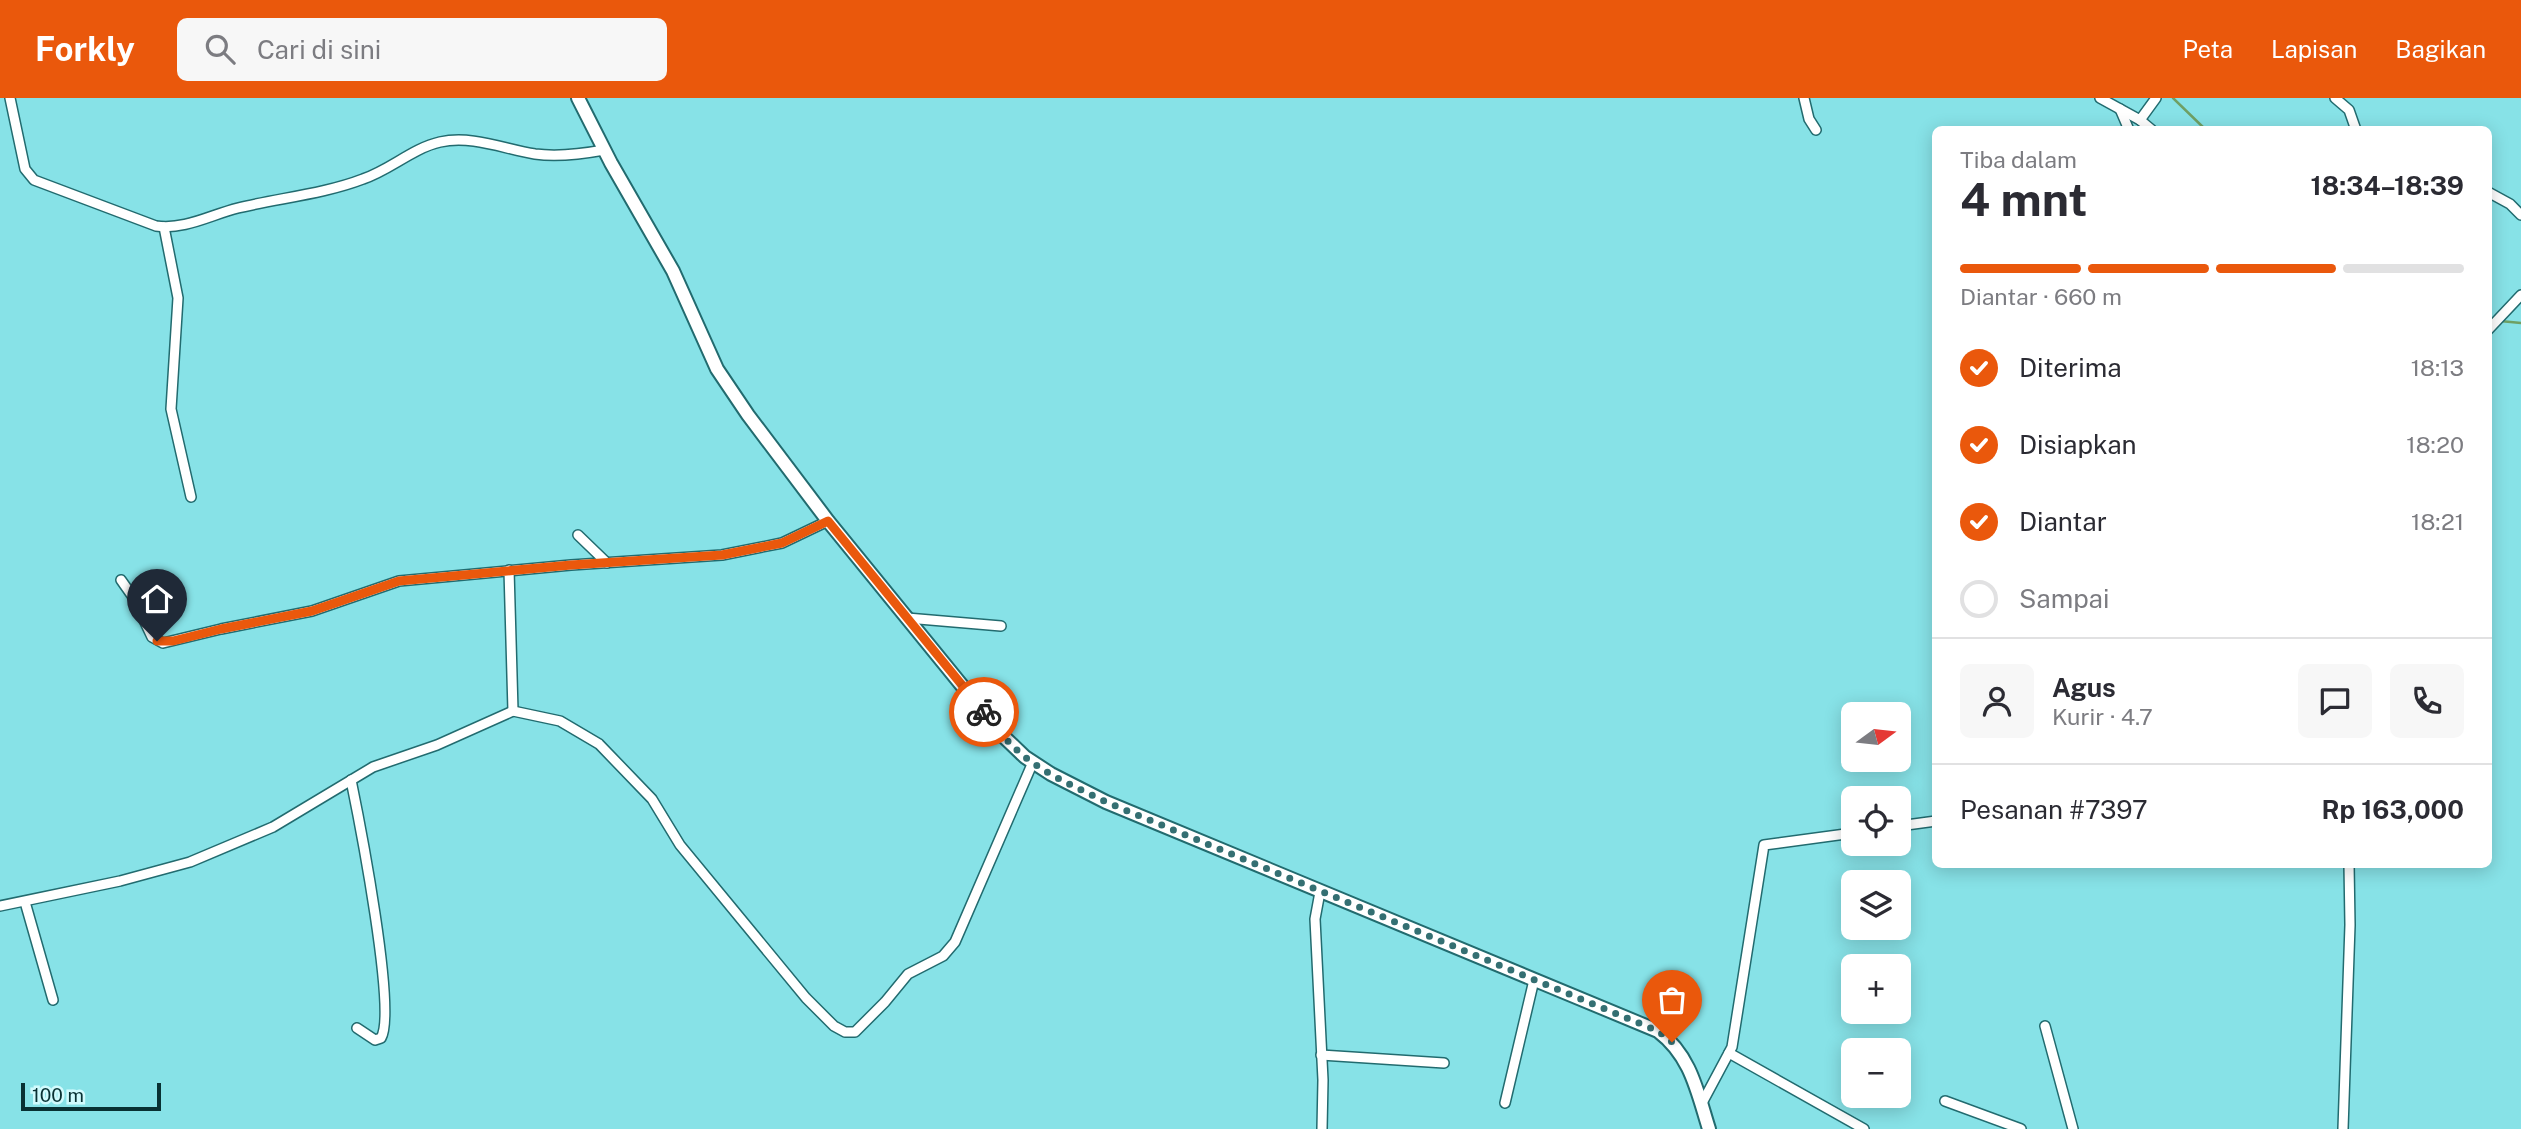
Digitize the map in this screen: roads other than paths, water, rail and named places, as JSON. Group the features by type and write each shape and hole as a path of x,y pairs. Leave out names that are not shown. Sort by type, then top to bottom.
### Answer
{"street":[{"path":"10,98 25,169 34,180 164,227 178,227 235,209 363,180 424,148 450,140 465,140 547,155 580,155 604,150"},
{"path":"578,98 604,150 673,271 718,369 748,415 828,521 1003,736 1051,774 1106,802 1658,1031 1672,1042 1685,1059 1709,1129"},
{"path":"1804,98 1809,119 1816,130"},
{"path":"2100,98 2147,126"},
{"path":"2140,120 2156,98"},
{"path":"2335,98 2349,110 2355,126"},
{"path":"2119,108 2127,126"},
{"path":"2492,194 2510,204 2521,215"},
{"path":"164,227 178,298 171,409 191,497"},
{"path":"2492,326 2521,295"},
{"path":"121,580 133,597 152,636 163,643 312,611 399,581 509,570 722,555 762,549 800,536 828,521"},
{"path":"578,535 607,563"},
{"path":"509,570 513,711"},
{"path":"907,618 1001,626"},
{"path":"0,906 120,881 190,862 273,827 373,767 437,745 513,711 560,721 599,744 652,799 680,845 806,998 834,1026 845,1032 855,1031 908,974 943,956 955,942 1033,762"},
{"path":"351,780 373,894 386,1016 382,1038 375,1040 357,1028"},
{"path":"1911,824 1932,822"},
{"path":"1701,1105 1732,1047 1764,845 1841,834"},
{"path":"2343,1129 2350,925 2349,868"},
{"path":"1320,892 1315,919 1322,1129"},
{"path":"25,902 53,1000"},
{"path":"1506,1103 1534,980"},
{"path":"2045,1026 2074,1129"},
{"path":"1729,1053 1864,1129"},
{"path":"1321,1055 1444,1063"},
{"path":"1944,1101 2021,1129"}],"waterway":[{"path":"2173,98 2202,126"},
{"path":"2500,321 2521,323"}]}
